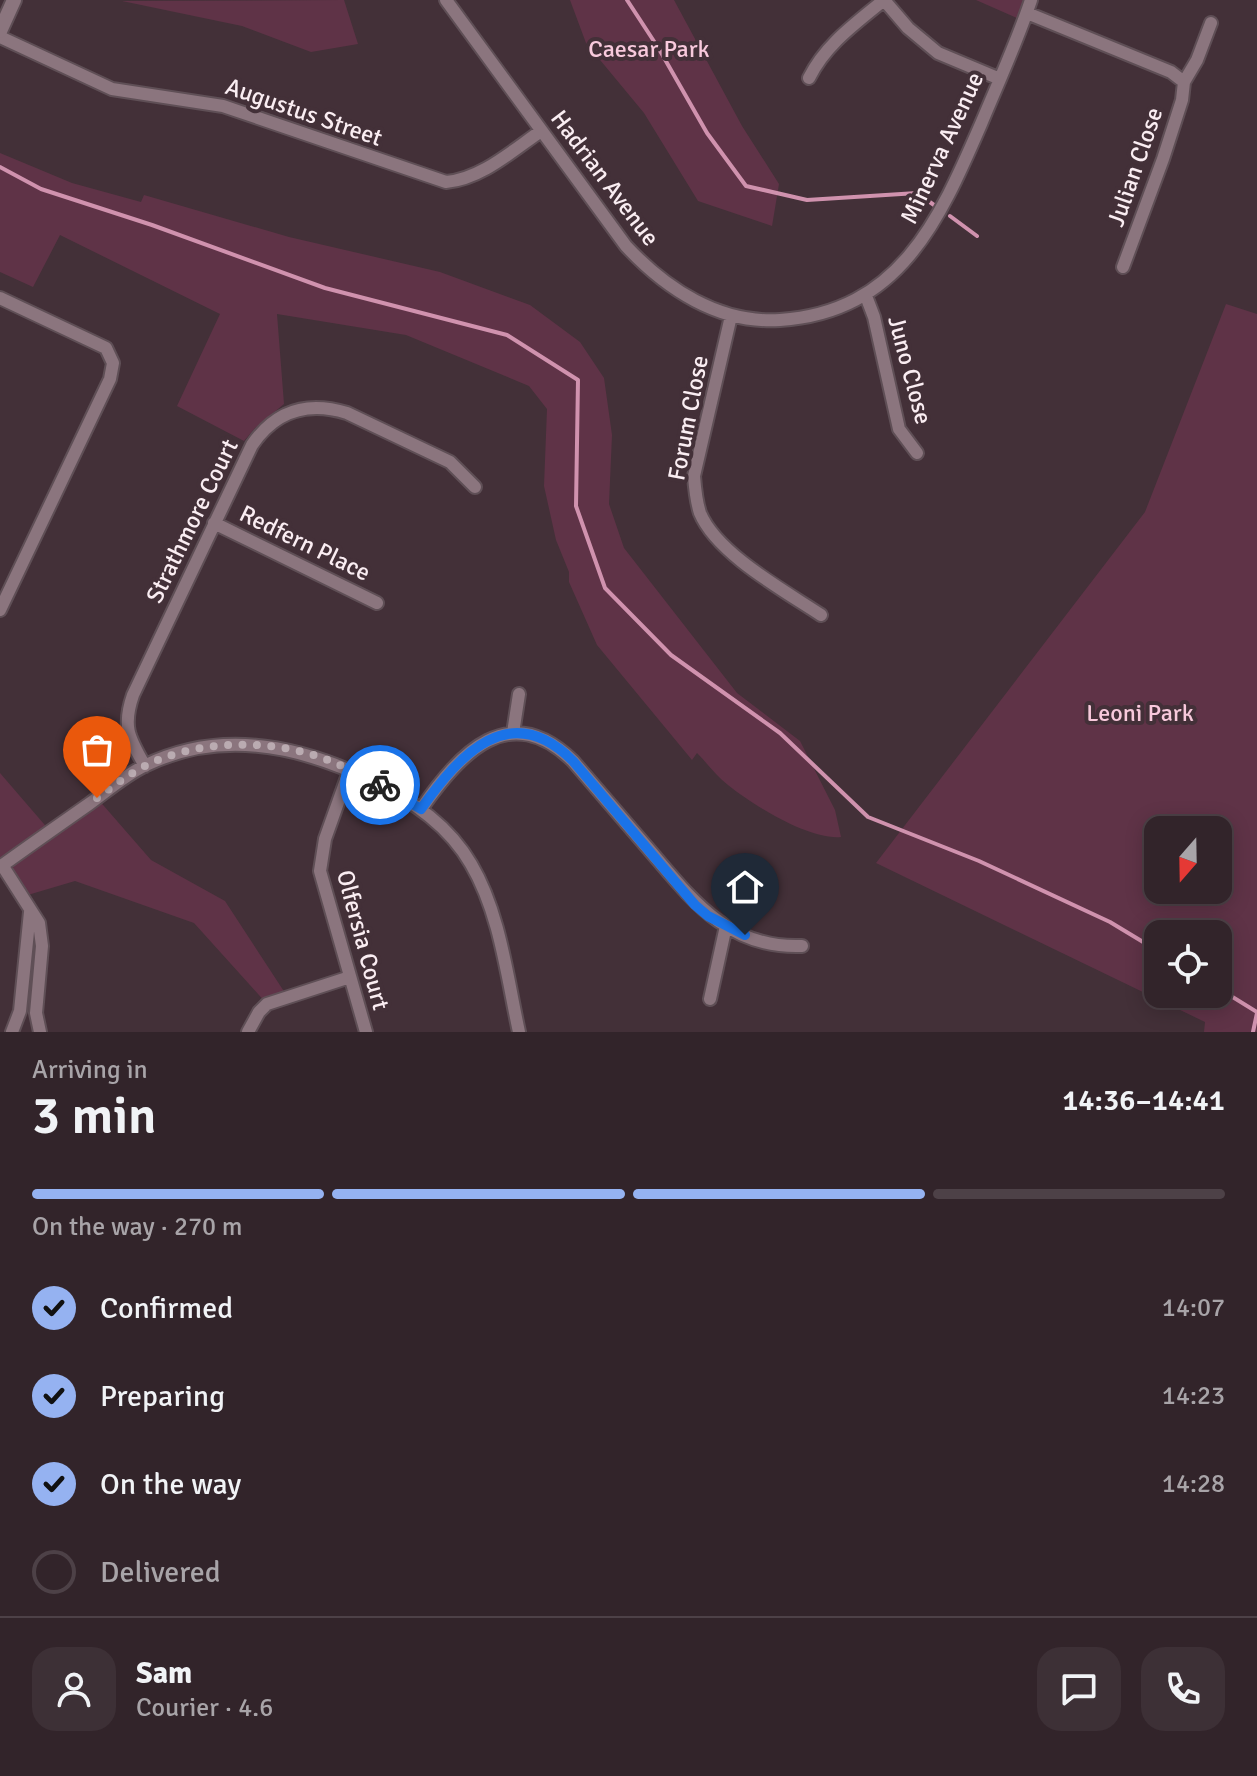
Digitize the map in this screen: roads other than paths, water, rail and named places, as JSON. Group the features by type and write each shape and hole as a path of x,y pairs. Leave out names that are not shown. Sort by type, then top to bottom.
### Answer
{"street":[{"path":"0,34 14,0"},
{"name":"Hadrian Avenue","path":"446,0 626,246 677,291 731,316 768,321 804,318 866,296"},
{"path":"809,78 816,63 836,40 884,0 908,28 938,53 1000,79"},
{"name":"Minerva Avenue","path":"866,296 897,271 929,232 956,182 1031,0"},
{"name":"Julian Close","path":"1027,13 1171,72 1184,82"},
{"name":"Julian Close","path":"1123,267 1163,159 1182,100 1184,82 1197,60 1211,23"},
{"name":"Augustus Street","path":"0,34 112,89 223,106 446,182 463,181 541,131"},
{"name":"Juno Close","path":"866,296 874,317 899,429 917,453"},
{"path":"0,298 106,348 113,363 110,379 0,610"},
{"name":"Forum Close","path":"731,316 694,476 695,495 711,532 728,549 821,615"},
{"name":"Strathmore Court","path":"145,766 129,734 127,711 214,523 260,433 273,421 301,408 330,408 347,413 450,462 475,487"},
{"name":"Redfern Place","path":"214,523 377,603"},
{"path":"513,733 519,694"},
{"path":"421,809 463,756 486,740 513,733 546,740 561,749 695,905 726,926 775,945 802,946"},
{"path":"40,1032 36,1013 39,923 1,866 145,766 198,750 248,745 307,753 350,769 421,809 457,844 480,881 496,928 519,1032"},
{"name":"Olfersia Court","path":"350,769 325,839 320,871 366,1032"},
{"path":"12,1032 20,1011 30,912"},
{"path":"710,999 726,926"},
{"path":"248,1032 267,1004 350,977"}],"waterway":[{"path":"627,0 707,133 746,186 807,200 917,193 934,205"},
{"path":"0,167 41,189 152,225 325,288 507,335 578,380 576,506 605,588 671,655 780,733 868,817 979,861 1110,922 1144,943"},
{"path":"950,216 977,236"},
{"path":"1232,997 1257,1012"},
{"path":"1253,1032 1257,1013"}],"park label":[{"name":"Caesar Park","path":"649,49"},
{"name":"Leoni Park","path":"1140,713"}]}
